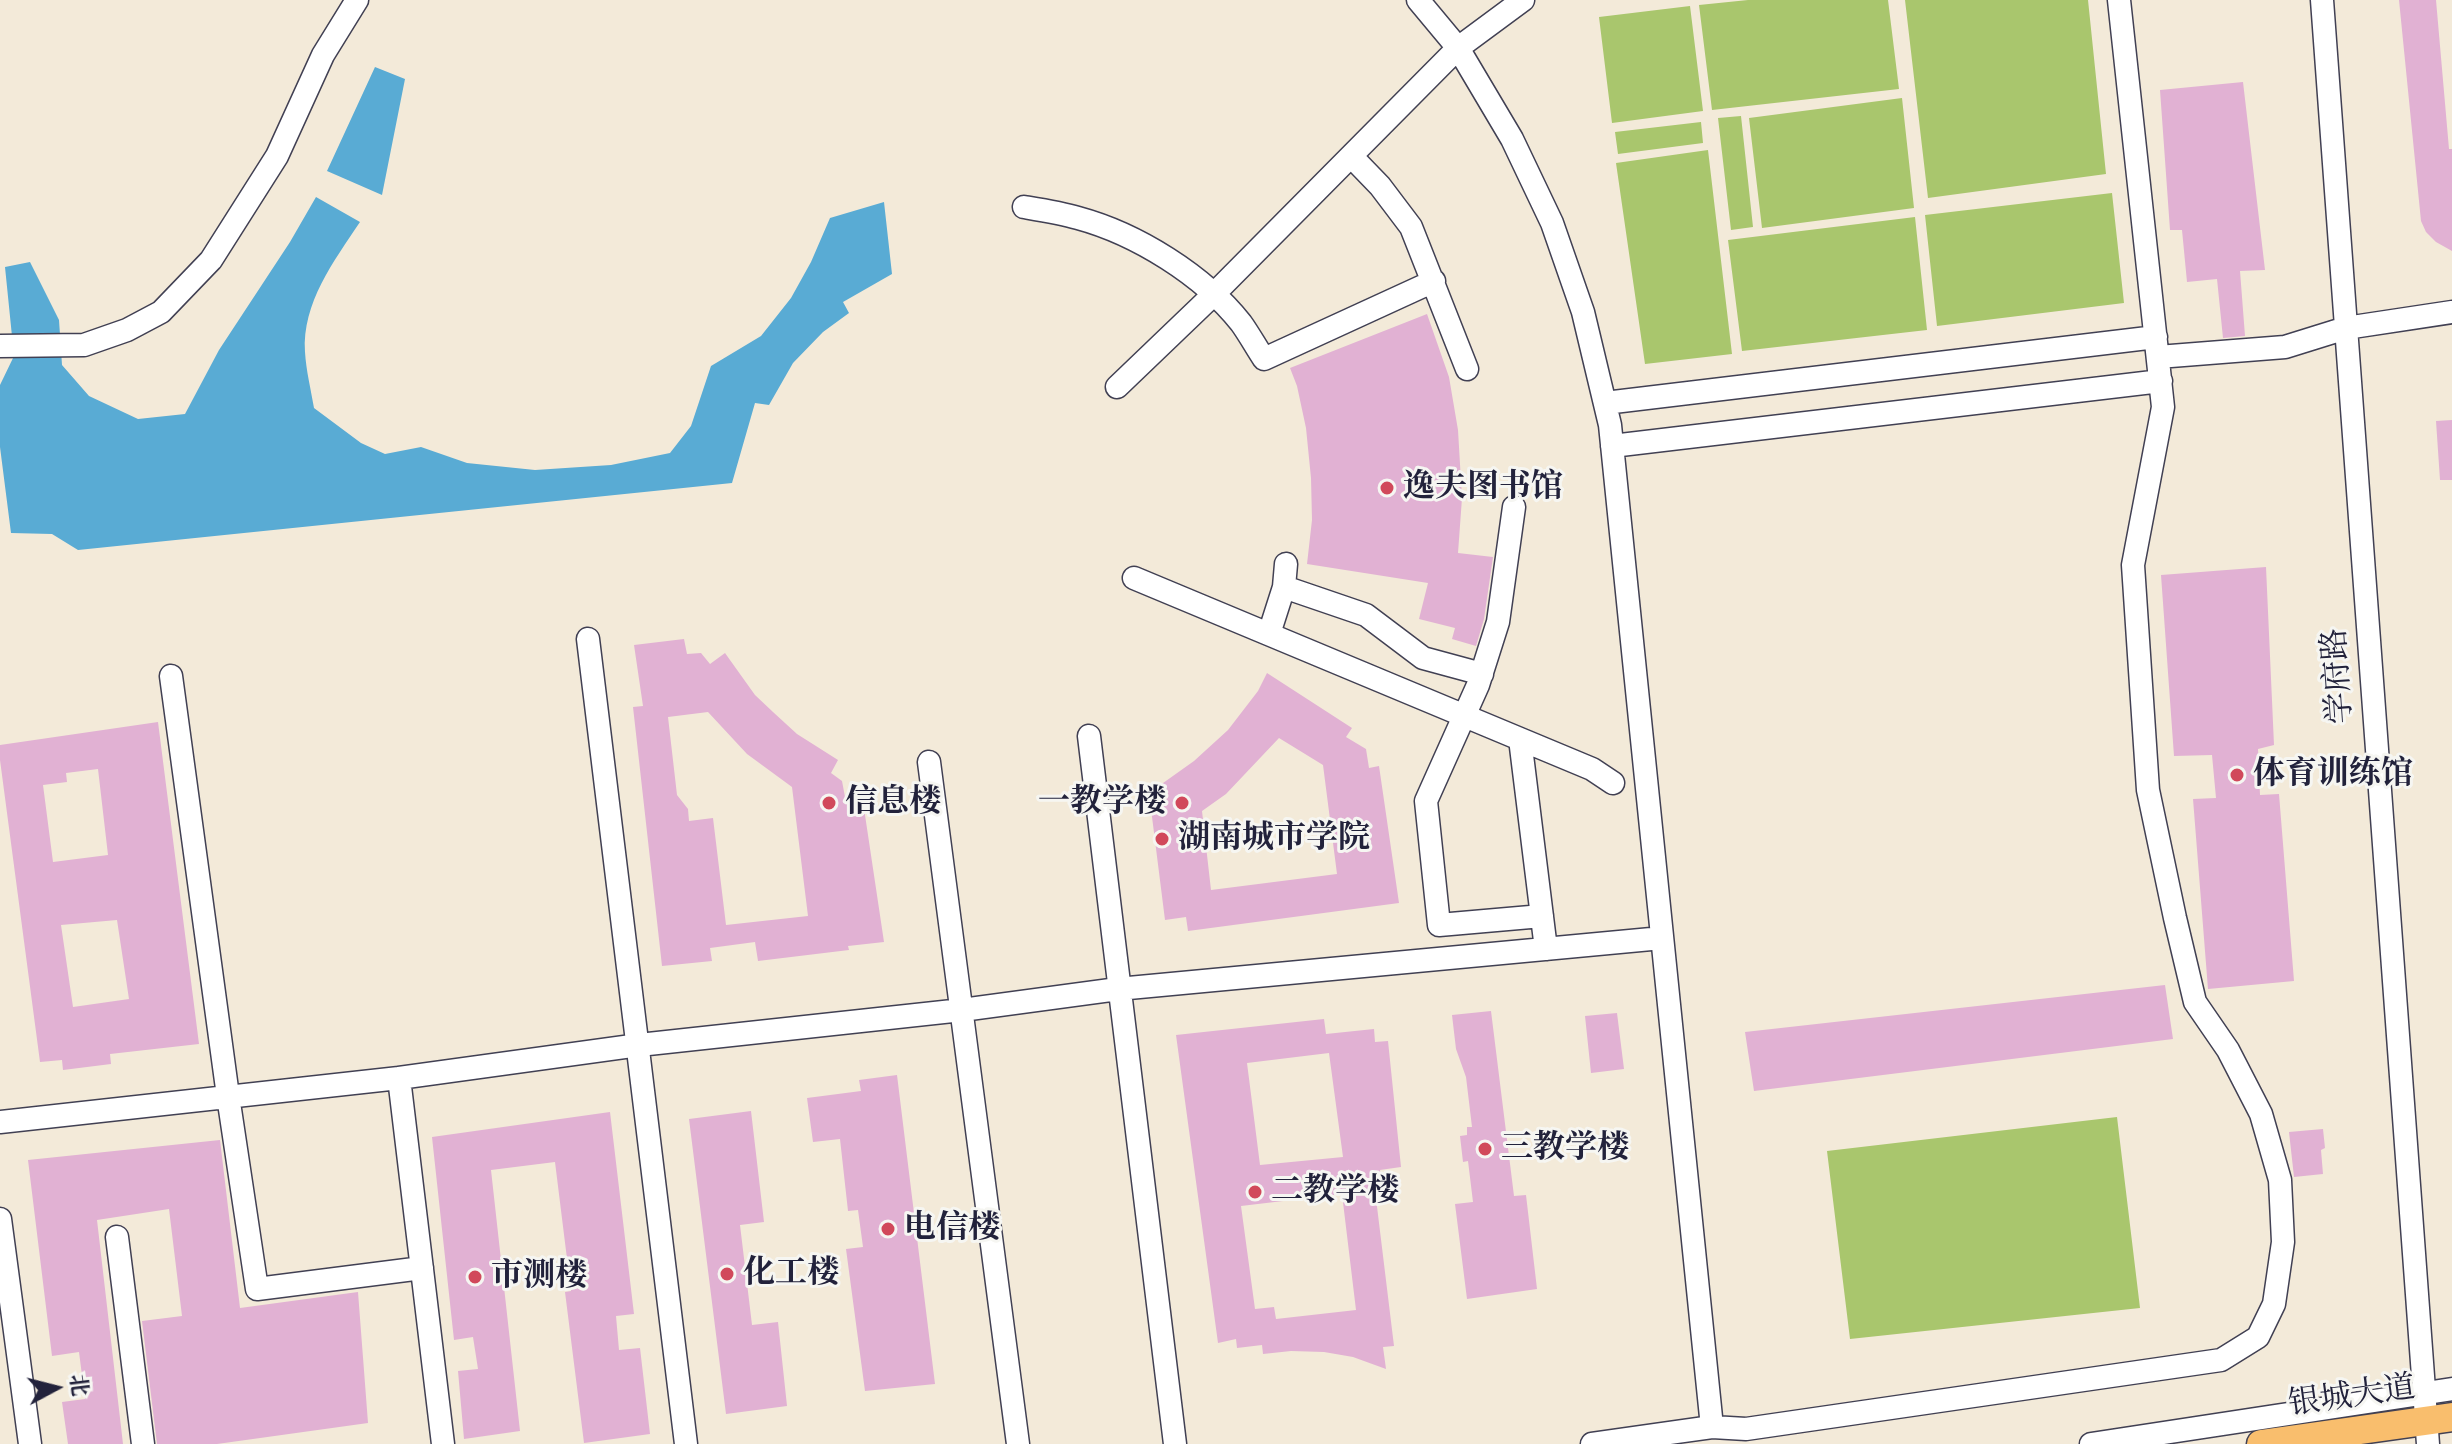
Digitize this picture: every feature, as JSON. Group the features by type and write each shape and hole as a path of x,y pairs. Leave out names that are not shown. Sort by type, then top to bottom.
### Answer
{"main road":[{"name":"银城大道","path":"2261,1444 2433,1418"}],"street":[{"path":"0,346 84,345 127,330 161,312 211,260 277,156 323,55 357,0"},
{"path":"1418,0 1458,48 1512,139 1552,223 1583,312 1605,403 1612,446 1712,1427"},
{"path":"1117,387 1214,294 1458,48 1523,0"},
{"path":"1592,1444 1712,1427 1746,1429 2221,1360 2258,1337 2274,1304 2283,1242 2280,1180 2261,1114 2228,1050 2195,1002 2148,790 2133,565 2163,407 2119,0"},
{"name":"学府路","path":"2322,0 2433,1418"},
{"path":"1351,156 1380,186 1411,227 1467,369"},
{"path":"1024,207 1079,218 1123,234 1169,260 1214,294 1241,323 1264,359 1434,281"},
{"path":"1605,403 2157,347 2285,347 2346,328 2452,312"},
{"path":"1612,446 2161,381"},
{"path":"1514,507 1498,622 1482,674 1426,801 1439,925 1542,916"},
{"path":"1269,634 1284,587 1286,564"},
{"path":"1134,578 1592,769 1613,783"},
{"path":"1284,587 1366,615 1423,658 1482,674"},
{"path":"588,639 686,1444"},
{"path":"171,676 257,1289 422,1268"},
{"path":"1089,736 1175,1444"},
{"path":"1520,739 1546,949"},
{"path":"929,762 1018,1444"},
{"path":"0,1122 399,1078 639,1045 962,1010 1118,989 1662,938"},
{"path":"399,1078 443,1444"},
{"path":"0,1219 30,1444"},
{"path":"117,1237 143,1444"},
{"path":"2091,1444 2433,1418 2452,1389"}],"green space":[{"path":"1748,0 1888,0 1899,89 1712,110 1699,5"},
{"path":"1905,0 2088,0 2106,174 1928,198"},
{"path":"1690,6 1703,111 1612,123 1599,17"},
{"path":"1902,98 1914,208 1762,228 1749,118"},
{"path":"1741,116 1753,227 1731,230 1718,118"},
{"path":"1701,122 1703,143 1618,154 1615,132"},
{"path":"1708,150 1732,354 1645,364 1616,163"},
{"path":"2112,193 2124,303 1937,326 1925,215"},
{"path":"1915,217 1927,330 1742,351 1728,240"},
{"path":"2117,1117 2140,1308 1850,1339 1827,1151"}],"water":[{"path":"375,67 405,79 382,195 327,171"},
{"path":"316,197 360,222 322,283 309,316 305,352 314,408 361,443 385,454 421,447 467,463 535,470 611,465 670,453 691,426 711,366 761,336 791,298 830,218 884,202 892,274 843,302 849,313 823,332 793,363 769,405 755,403 732,483 78,550 52,534 11,533 0,447 0,385 14,356 5,267 30,262 59,320 62,365 89,396 138,419 185,414 219,350"}],"building":[{"path":"2399,0 2436,0 2449,149 2452,149 2452,251 2436,242 2421,221"},
{"path":"2243,82 2265,270 2240,271 2245,336 2223,338 2217,279 2187,282 2182,230 2170,230 2160,90"},
{"name":"逸夫图书馆","path":"1427,314 1449,377 1458,430 1462,498 1458,553 1493,557 1484,619 1476,646 1452,639 1455,628 1419,619 1428,583 1307,564 1312,520 1311,478 1306,428 1290,368"},
{"path":"2452,420 2452,480 2440,480 2436,421"},
{"name":"体育训练馆","path":"2266,567 2274,745 2258,749 2260,795 2279,794 2294,981 2208,989 2193,799 2216,798 2212,755 2174,756 2161,575"},
{"name":"信息楼","path":"684,639 687,654 701,653 710,664 725,653 755,695 797,734 838,760 831,773 842,781 845,797 862,795 884,942 848,946 849,950 758,961 755,942 710,948 712,961 662,966 633,707 643,706 634,645","holes":["708,712 747,754 792,787 808,916 726,925 713,818 689,821 688,809 677,795 668,717"]},
{"name":"一教学楼","path":"1267,673 1352,728 1346,737 1366,749 1369,768 1379,766 1399,903 1188,931 1186,917 1165,920 1149,793 1194,761 1228,730 1258,691","holes":["1279,738 1323,765 1337,874 1211,890 1202,811 1226,794"]},
{"path":"158,722 199,1044 110,1054 111,1064 63,1070 62,1060 40,1062 0,745","holes":["98,769 108,855 53,862 43,785 67,782 66,773","117,920 129,999 73,1007 61,925"]},
{"path":"2165,985 2173,1039 1754,1091 1745,1032"},
{"name":"三教学楼","path":"1491,1011 1514,1196 1526,1195 1537,1289 1467,1299 1455,1204 1473,1202 1468,1161 1463,1162 1460,1136 1467,1135 1467,1127 1472,1127 1466,1077 1456,1049 1452,1015"},
{"path":"1617,1013 1624,1069 1591,1073 1585,1016"},
{"name":"二教学楼","path":"1324,1019 1326,1034 1374,1029 1375,1042 1388,1041 1401,1167 1380,1170 1382,1181 1374,1182 1394,1346 1383,1347 1386,1369 1353,1357 1324,1352 1263,1354 1262,1345 1237,1348 1236,1339 1218,1343 1176,1035","holes":["1329,1053 1343,1157 1260,1165 1247,1063","1342,1194 1356,1310 1276,1319 1274,1307 1255,1309 1241,1206"]},
{"name":"电信楼","path":"897,1075 935,1384 865,1391 846,1249 863,1247 858,1210 848,1211 840,1139 813,1142 807,1098 861,1091 859,1080"},
{"name":"化工楼","path":"751,1111 764,1222 740,1225 752,1325 778,1322 787,1406 726,1414 689,1119"},
{"name":"市测楼","path":"610,1112 634,1314 616,1316 619,1350 640,1348 650,1434 584,1443 565,1292 571,1291 555,1162 491,1170 520,1431 464,1439 458,1371 478,1369 473,1337 454,1340 432,1137"},
{"path":"2323,1129 2323,1174 2294,1177 2289,1132"},
{"path":"220,1140 240,1308 358,1292 368,1423 217,1444 157,1444 142,1321 182,1316 169,1209 97,1220 123,1444 68,1444 62,1402 85,1399 79,1352 52,1356 28,1160"}],"place":[{"name":"逸夫图书馆","path":"1387,488"},
{"name":"体育训练馆","path":"2237,775"},
{"name":"信息楼","path":"829,803"},
{"name":"一教学楼","path":"1182,803"},
{"name":"湖南城市学院","path":"1162,839"},
{"name":"三教学楼","path":"1485,1149"},
{"name":"二教学楼","path":"1255,1192"},
{"name":"电信楼","path":"888,1229"},
{"name":"化工楼","path":"727,1274"},
{"name":"市测楼","path":"475,1277"}]}
